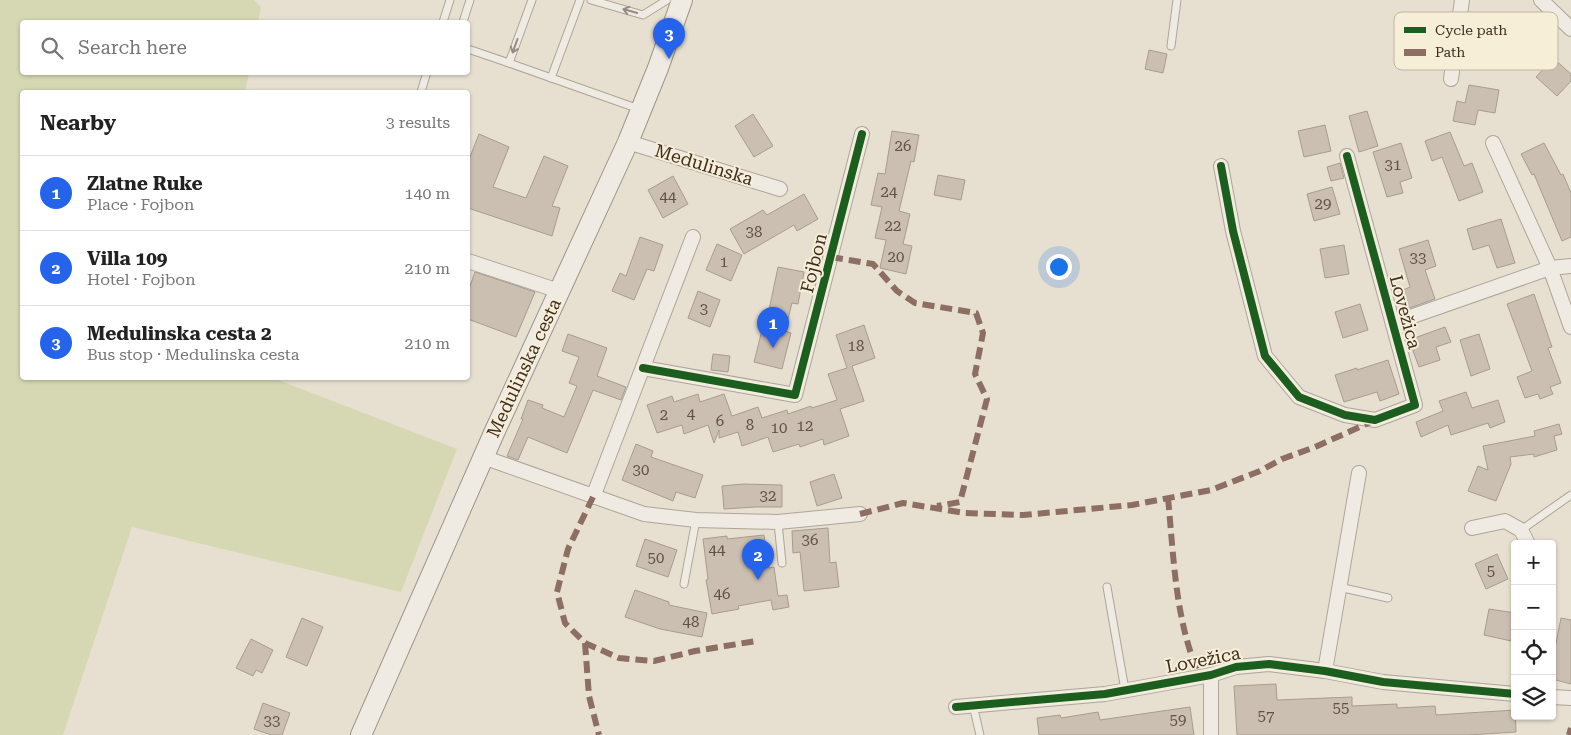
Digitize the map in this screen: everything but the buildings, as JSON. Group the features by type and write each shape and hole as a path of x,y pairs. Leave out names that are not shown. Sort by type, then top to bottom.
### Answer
{"main road":[{"name":"Medulinska cesta","path":"361,735 483,457 628,142 682,0"}],"street":[{"path":"1541,0 1553,12"},
{"path":"1558,16 1571,29"},
{"path":"1451,79 1452,70"},
{"name":"Fojbon","path":"643,368 796,395 862,134"},
{"name":"Medulinska","path":"628,142 780,189"},
{"path":"1493,142 1550,268 1571,327"},
{"name":"Lovežica","path":"1220,166 1233,231 1265,356 1298,397 1345,415 1375,420 1414,405 1347,156"},
{"path":"594,497 693,237"},
{"path":"470,262 559,291"},
{"name":"Lovežica","path":"1393,324 1550,268 1571,266"},
{"path":"483,457 644,514 696,520 778,522 860,514"},
{"path":"1325,671 1359,473"},
{"path":"1472,528 1505,521 1521,530 1526,540"},
{"name":"Lovežica","path":"956,707 1105,694 1211,675 1236,667 1270,664 1325,671 1383,682 1511,694"},
{"name":"Lovežica","path":"1211,675 1212,735"},
{"path":"1556,697 1571,698"}],"lane":[{"path":"444,20 450,0"},
{"path":"464,20 470,0"},
{"path":"509,63 532,0"},
{"path":"551,78 580,0"},
{"path":"591,0 643,15 667,0"},
{"path":"1171,46 1177,0"},
{"path":"470,50 641,110"},
{"path":"422,90 426,75"},
{"path":"1521,530 1571,494"},
{"path":"684,584 696,520"},
{"path":"778,522 782,563"},
{"path":"1107,587 1124,690"},
{"path":"1339,587 1388,598"},
{"path":"974,705 980,735"}],"green space":[{"path":"0,0 254,0 261,7 258,20 20,20 20,75 249,75 245,90 20,90 20,380 278,380 457,449 401,592 132,527 63,735 0,735"}],"marked path":[{"path":"831,257 873,264 897,291 915,303 976,313 983,333 975,374 987,399 960,502 937,506"},
{"path":"860,514 903,503 965,513 1023,515 1132,505 1211,490 1260,471 1282,459 1315,447 1373,421"},
{"path":"593,497 568,549 557,592 565,623 585,643 619,658 654,661 695,651 756,641"},
{"path":"1168,498 1180,612 1185,634 1200,677"},
{"path":"585,643 589,696 599,735"},
{"path":"1569,735 1571,728"}],"cycle path":[{"path":"643,368 795,395 862,134"},
{"path":"1221,166 1233,231 1265,356 1299,397 1345,415 1375,420 1415,405 1347,156"},
{"path":"956,707 1105,694 1211,675 1236,667 1269,664 1325,671 1383,682 1511,694"}],"place":[{"name":"Medulinska cesta 2","path":"669,59"},
{"name":"Zlatne Ruke","path":"773,348"},
{"name":"Villa 109","path":"758,580"}]}
